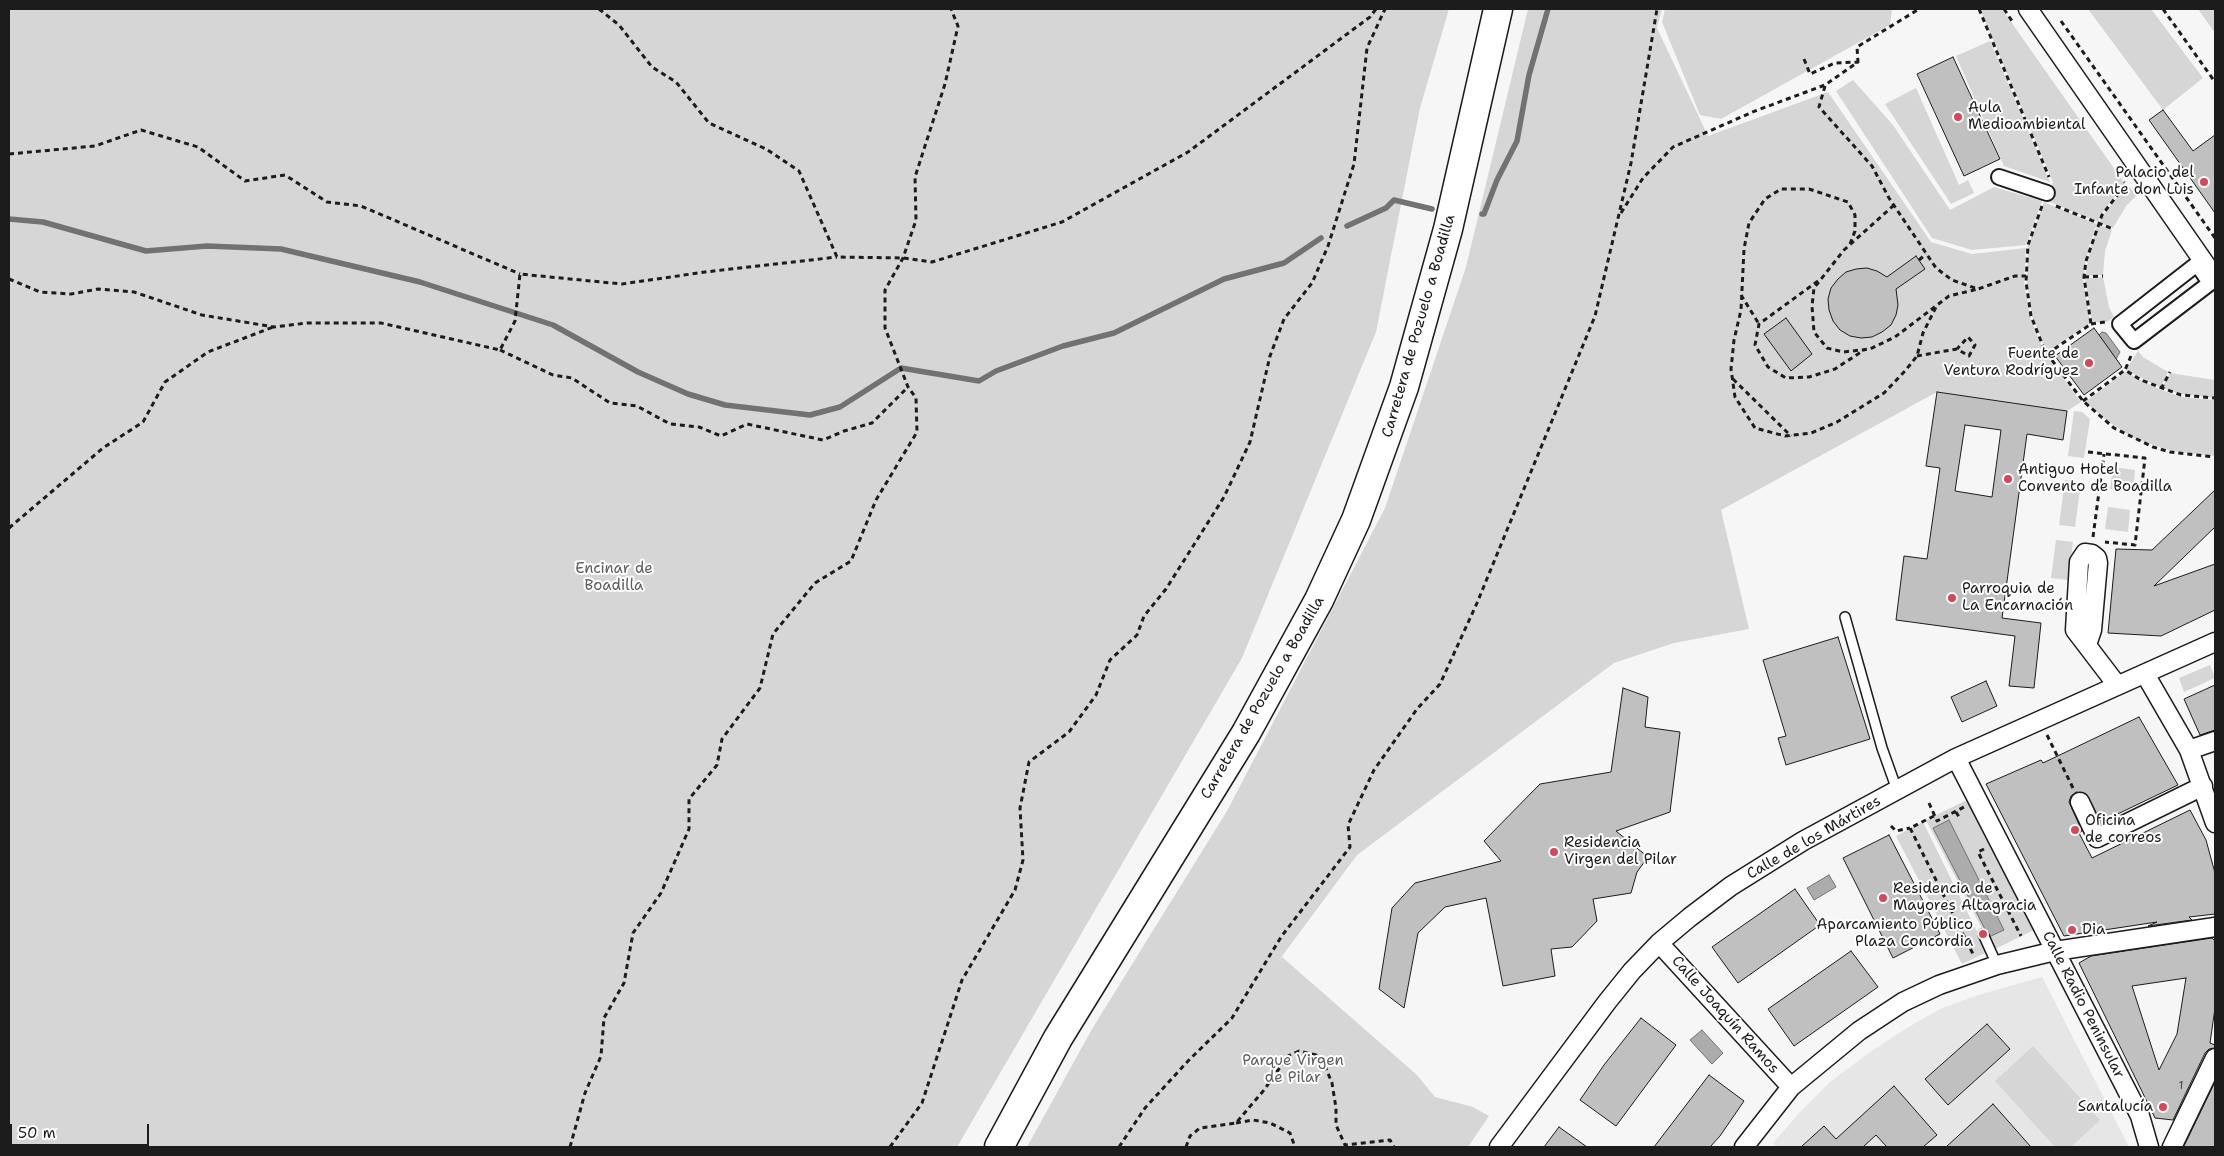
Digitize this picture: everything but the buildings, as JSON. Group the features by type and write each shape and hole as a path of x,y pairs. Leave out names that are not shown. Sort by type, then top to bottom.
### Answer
{"main road":[{"name":"Carretera de Pozuelo a Boadilla","path":"998,1147 1058,1038 1246,733 1320,600 1356,520 1404,388 1448,229 1498,9"}],"street":[{"path":"2028,9 2215,278"},
{"path":"1999,177 2050,199"},
{"path":"2197,264 2210,283 2132,347 2120,324 2197,264"},
{"name":"Calle de los Mártires","path":"1499,1147 1607,1002 1659,943 1690,916 1731,886 1803,841 1956,758 2215,642"},
{"path":"2087,645 2117,685"},
{"path":"2145,674 2189,750 2215,823"},
{"path":"2189,750 2215,741"},
{"name":"Calle Radio Peninsular","path":"1956,758 2140,1116 2148,1140"},
{"path":"2080,802 2097,838 2203,786"},
{"path":"1744,1147 1791,1087 1859,1031 1903,1002 1939,985 1997,966 2055,951 2215,927"},
{"name":"Calle Joaquín Ramos","path":"1659,943 1791,1087"},
{"path":"2148,1140 2167,1136 2176,1140 2215,1058"}],"lane":[{"path":"1845,617 1882,748 1897,790"},
{"path":"1983,934 1997,966"}],"path":[{"path":"599,9 619,25 652,67 676,82 709,123 766,149 799,170 837,258"},
{"path":"570,1147 585,1093 601,1056 604,1018 624,983 633,933 661,893 689,830 689,799 717,765 722,739 760,688 773,634 815,583 851,560 876,500 917,432 916,398 908,387 885,328 885,290 903,258 916,220 916,177 944,84 958,26 951,9"},
{"path":"9,154 95,146 141,130 198,147 244,181 285,175 328,202 361,206 520,274 622,284 705,272 837,258 903,258 932,262 1062,222 1188,152 1370,17 1376,9"},
{"path":"890,1147 922,1103 962,980 1014,890 1024,860 1020,808 1029,762 1069,732 1096,695 1110,660 1137,635 1144,616 1166,589 1224,497 1250,442 1270,356 1284,319 1312,283 1328,246 1354,164 1367,48 1385,9"},
{"path":"1119,1147 1145,1108 1188,1061 1232,1018 1281,938 1350,847 1348,825 1374,770 1417,709 1440,684 1487,577 1596,316 1631,163 1657,9"},
{"path":"1858,62 1858,48 1919,9"},
{"path":"2004,9 2015,25"},
{"path":"2163,9 2215,82"},
{"path":"2057,17 2215,238"},
{"path":"1804,58 1810,74 1835,63 1858,62"},
{"path":"1620,215 1643,178 1673,147 1754,111 1825,85 1858,62"},
{"path":"1825,85 1819,107 1872,166 1894,204 1936,268 1952,280 1978,289"},
{"path":"2091,324 2084,278 2090,246 2102,215 2126,184 2121,176"},
{"path":"1850,244 1855,230 1856,215 1848,202 1809,189 1781,189 1765,199 1749,223 1744,249 1741,310 1734,340 1733,378 1735,397 1755,428 1785,436 1811,433 1837,422 1884,393 1916,356 1923,332 1936,307"},
{"path":"2050,199 2113,229"},
{"path":"1894,204 1850,244 1814,288 1812,306 1814,332 1827,348 1843,352 1870,349 1895,337 1949,296 1978,289 2015,276 2026,276"},
{"path":"1919,260 1927,254"},
{"path":"500,350 515,321 520,274"},
{"path":"2084,278 2103,276"},
{"path":"9,278 40,292 71,294 98,289 134,292 202,316 274,327"},
{"path":"1821,278 1759,324 1755,344 1768,367 1786,378 1809,377 1835,369 1865,350"},
{"path":"1741,295 1759,324"},
{"path":"2108,322 2091,324 2046,353 2083,401 2114,428 2153,447 2180,454 2215,457"},
{"path":"9,528 103,448 143,422 165,382 208,352 274,327 307,323 381,324 500,350 553,375 572,378 610,403 637,406 670,424 699,427 721,436 747,424 823,440 844,431 872,423 908,387"},
{"path":"1916,356 1957,348 1968,337 1975,345 1969,356 1957,348"},
{"path":"2083,401 2125,370 2131,359 2132,347"},
{"path":"2125,370 2161,389 2180,395 2215,398"},
{"path":"2161,389 2170,372"},
{"path":"1733,378 1791,436"},
{"path":"2088,452 2145,458 2134,545 2101,541"},
{"path":"2085,540 2093,540 2104,454"},
{"path":"2046,733 2080,802"},
{"path":"1929,803 1937,821 1964,806"},
{"path":"1956,812 1959,817"},
{"path":"1891,826 1896,831 1910,828 1934,816"},
{"path":"1910,828 1973,954"},
{"path":"1978,852 2022,936"},
{"path":"1236,1123 1264,1090 1288,1056 1299,1052 1316,1056 1325,1066 1332,1083 1336,1108 1336,1125 1345,1145 1390,1140 1394,1147"},
{"path":"1186,1147 1190,1136 1200,1128 1253,1120 1270,1124 1290,1133 1295,1147"}],"shaded area":[{"path":"2102,332 2106,333 2120,352 2116,359 2099,335"},
{"path":"1949,820 2004,930 1989,937 1933,828"},
{"path":"1829,875 1836,887 1814,900 1807,888"},
{"path":"2042,977 2129,1147 1777,1147 1773,1143 1830,1082 1905,1029 1940,1009 1975,996"},
{"path":"1702,1030 1723,1053 1712,1064 1690,1040"}],"green space":[{"name":"Encinar de Boadilla","path":"9,9 1449,9 1420,108 1376,332 1242,658 957,1147 9,1147"},
{"name":"Parque Virgen de Pilar","path":"1528,9 1662,9 1657,28 1708,136 1828,92 1931,242 1972,254 2026,248 2024,282 2030,317 2044,352 2081,402 2067,411 1937,392 1721,510 1749,629 1674,643 1614,663 1357,855 1277,963 1282,957 1417,1075 1435,1097 1473,1107 1489,1116 1468,1147 1027,1147 1092,1029 1227,811 1385,508 1466,267"},
{"path":"1665,9 1892,9 1890,25 1721,119 1700,115 1662,22"},
{"path":"1980,9 2002,9 2125,184 2101,214 2098,222 2045,200 2053,182"},
{"path":"2088,9 2151,9 2203,78 2163,110"},
{"path":"2198,9 2215,9 2215,33"},
{"path":"1990,41 2050,182 2004,166 1956,56"},
{"path":"1853,80 1893,125 1950,210 1994,187 2042,201 2026,245 1972,250 1932,238 1836,91"},
{"path":"1916,88 1959,185 1968,180 1974,193 1951,204 1885,104"},
{"path":"2127,185 2138,194 2126,206 2113,228 2099,223 2103,215"},
{"path":"2044,202 2097,224 2089,246 2083,277 2090,323 2047,353 2032,316 2027,282 2028,246"},
{"path":"2098,224 2112,230 2105,251 2103,275 2085,276 2091,245"},
{"path":"2103,277 2109,307 2114,317 2107,322 2092,322 2085,278"},
{"path":"2138,351 2143,357 2168,372 2161,388 2126,370"},
{"path":"2125,372 2161,390 2182,397 2215,400 2215,456 2171,451 2134,438 2109,422 2085,402"},
{"path":"2170,373 2215,380 2215,398 2181,394 2162,388"},
{"path":"2074,411 2082,412 2090,419 2084,458 2068,456"},
{"path":"2113,467 2135,470 2133,492 2110,489"},
{"path":"2065,480 2081,482 2075,527 2059,525"},
{"path":"2108,507 2130,510 2128,532 2105,529"},
{"path":"2056,540 2073,542 2068,580 2051,578"},
{"path":"2210,665 2215,678 2184,692 2179,678"},
{"path":"1971,798 2038,928 1993,950 1926,820"},
{"path":"1923,822 1987,952 1962,964 1896,836"},
{"path":"2033,1046 2100,1120 2071,1147 2055,1147 1995,1081"}],"waterway":[{"path":"1482,214 1484,214 1497,180 1517,141 1529,75 1548,9"},
{"path":"1347,226 1386,208 1394,200 1432,209"},
{"path":"9,219 43,222 146,251 207,246 281,249 420,282 553,325 638,372 688,394 725,405 810,415 840,407 901,368 979,381 996,371 1063,346 1114,333 1224,279 1284,263 1321,238"}],"place":[{"name":"Aula Medioambiental","path":"1958,117"},
{"name":"Palacio del Infante don Luis","path":"2204,182"},
{"name":"Fuente de Ventura Rodríguez","path":"2089,363"},
{"name":"Antiguo Hotel Convento de Boadilla","path":"2008,479"},
{"name":"Parroquia de La Encarnación","path":"1952,598"},
{"name":"Oficina de correos","path":"2075,830"},
{"name":"Residencia Virgen del Pilar","path":"1554,852"},
{"name":"Residencia de Mayores Altagracia","path":"1883,898"},
{"name":"Dia","path":"2072,930"},
{"name":"Aparcamiento Público Plaza Concordia","path":"1983,934"},
{"name":"Santalucía","path":"2163,1107"}]}
